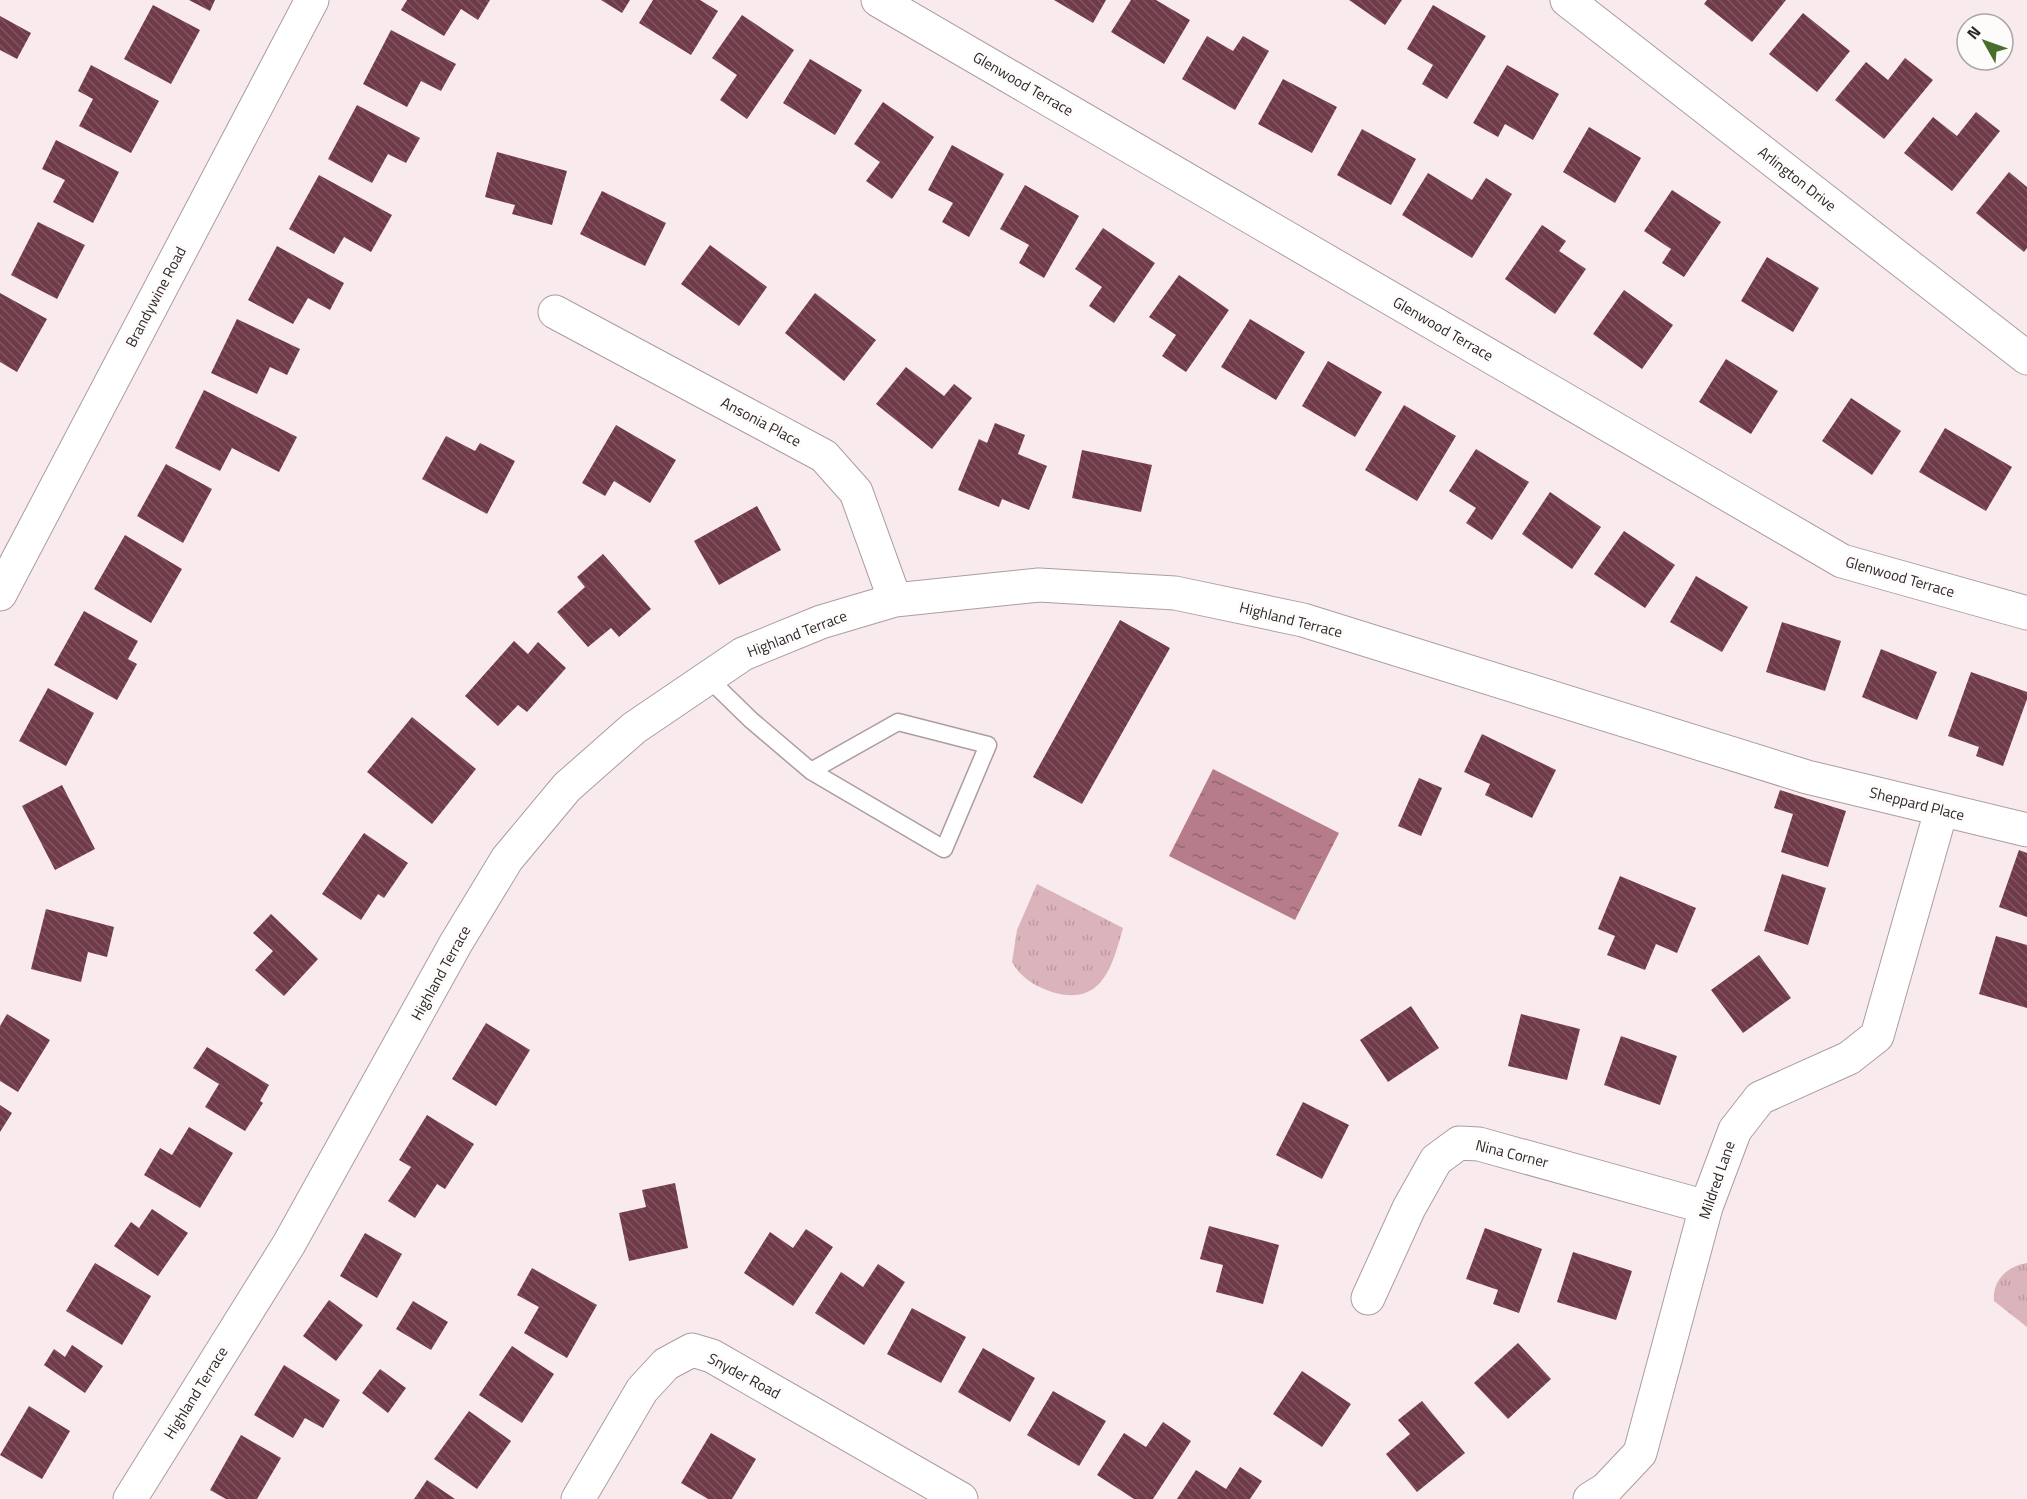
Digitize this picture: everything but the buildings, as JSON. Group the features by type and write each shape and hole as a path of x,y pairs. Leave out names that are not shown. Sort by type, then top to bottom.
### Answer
{"street":[{"name":"Brandywine Road","path":"0,594 312,0"},
{"name":"Glenwood Terrace","path":"878,0 1842,561 2027,613"},
{"name":"Arlington Drive","path":"1567,0 2027,358"},
{"name":"Ansonia Place","path":"555,312 824,456 856,492 895,600"},
{"name":"Highland Terrace","path":"130,1499 289,1244 450,954 507,859 567,787 634,728 743,654 821,622 895,600 1039,585 1175,593 1304,620 1807,777"},
{"name":"Sheppard Place","path":"1807,777 2027,830"},
{"name":"Mildred Lane","path":"1590,1499 1606,1490 1641,1453 1706,1207 1735,1130 1760,1098 1850,1058 1877,1035 1941,811"},
{"name":"Nina Corner","path":"1368,1298 1409,1208 1436,1160 1459,1143 1479,1144 1706,1207"},
{"name":"Snyder Road","path":"578,1499 642,1390 666,1364 692,1350 712,1356 961,1499"}],"lane":[{"path":"708,678 751,720 811,771 944,849 988,746 898,722 811,771"}],"green space":[{"path":"1037,884 1123,928 1109,969 1094,989 1083,994 1069,995 1052,992 1029,981 1012,962 1017,930"},
{"path":"2027,1263 2027,1327 1994,1301 1994,1294 1998,1281 2007,1271"}],"water":[{"path":"1213,769 1339,833 1295,920 1169,856"}]}
